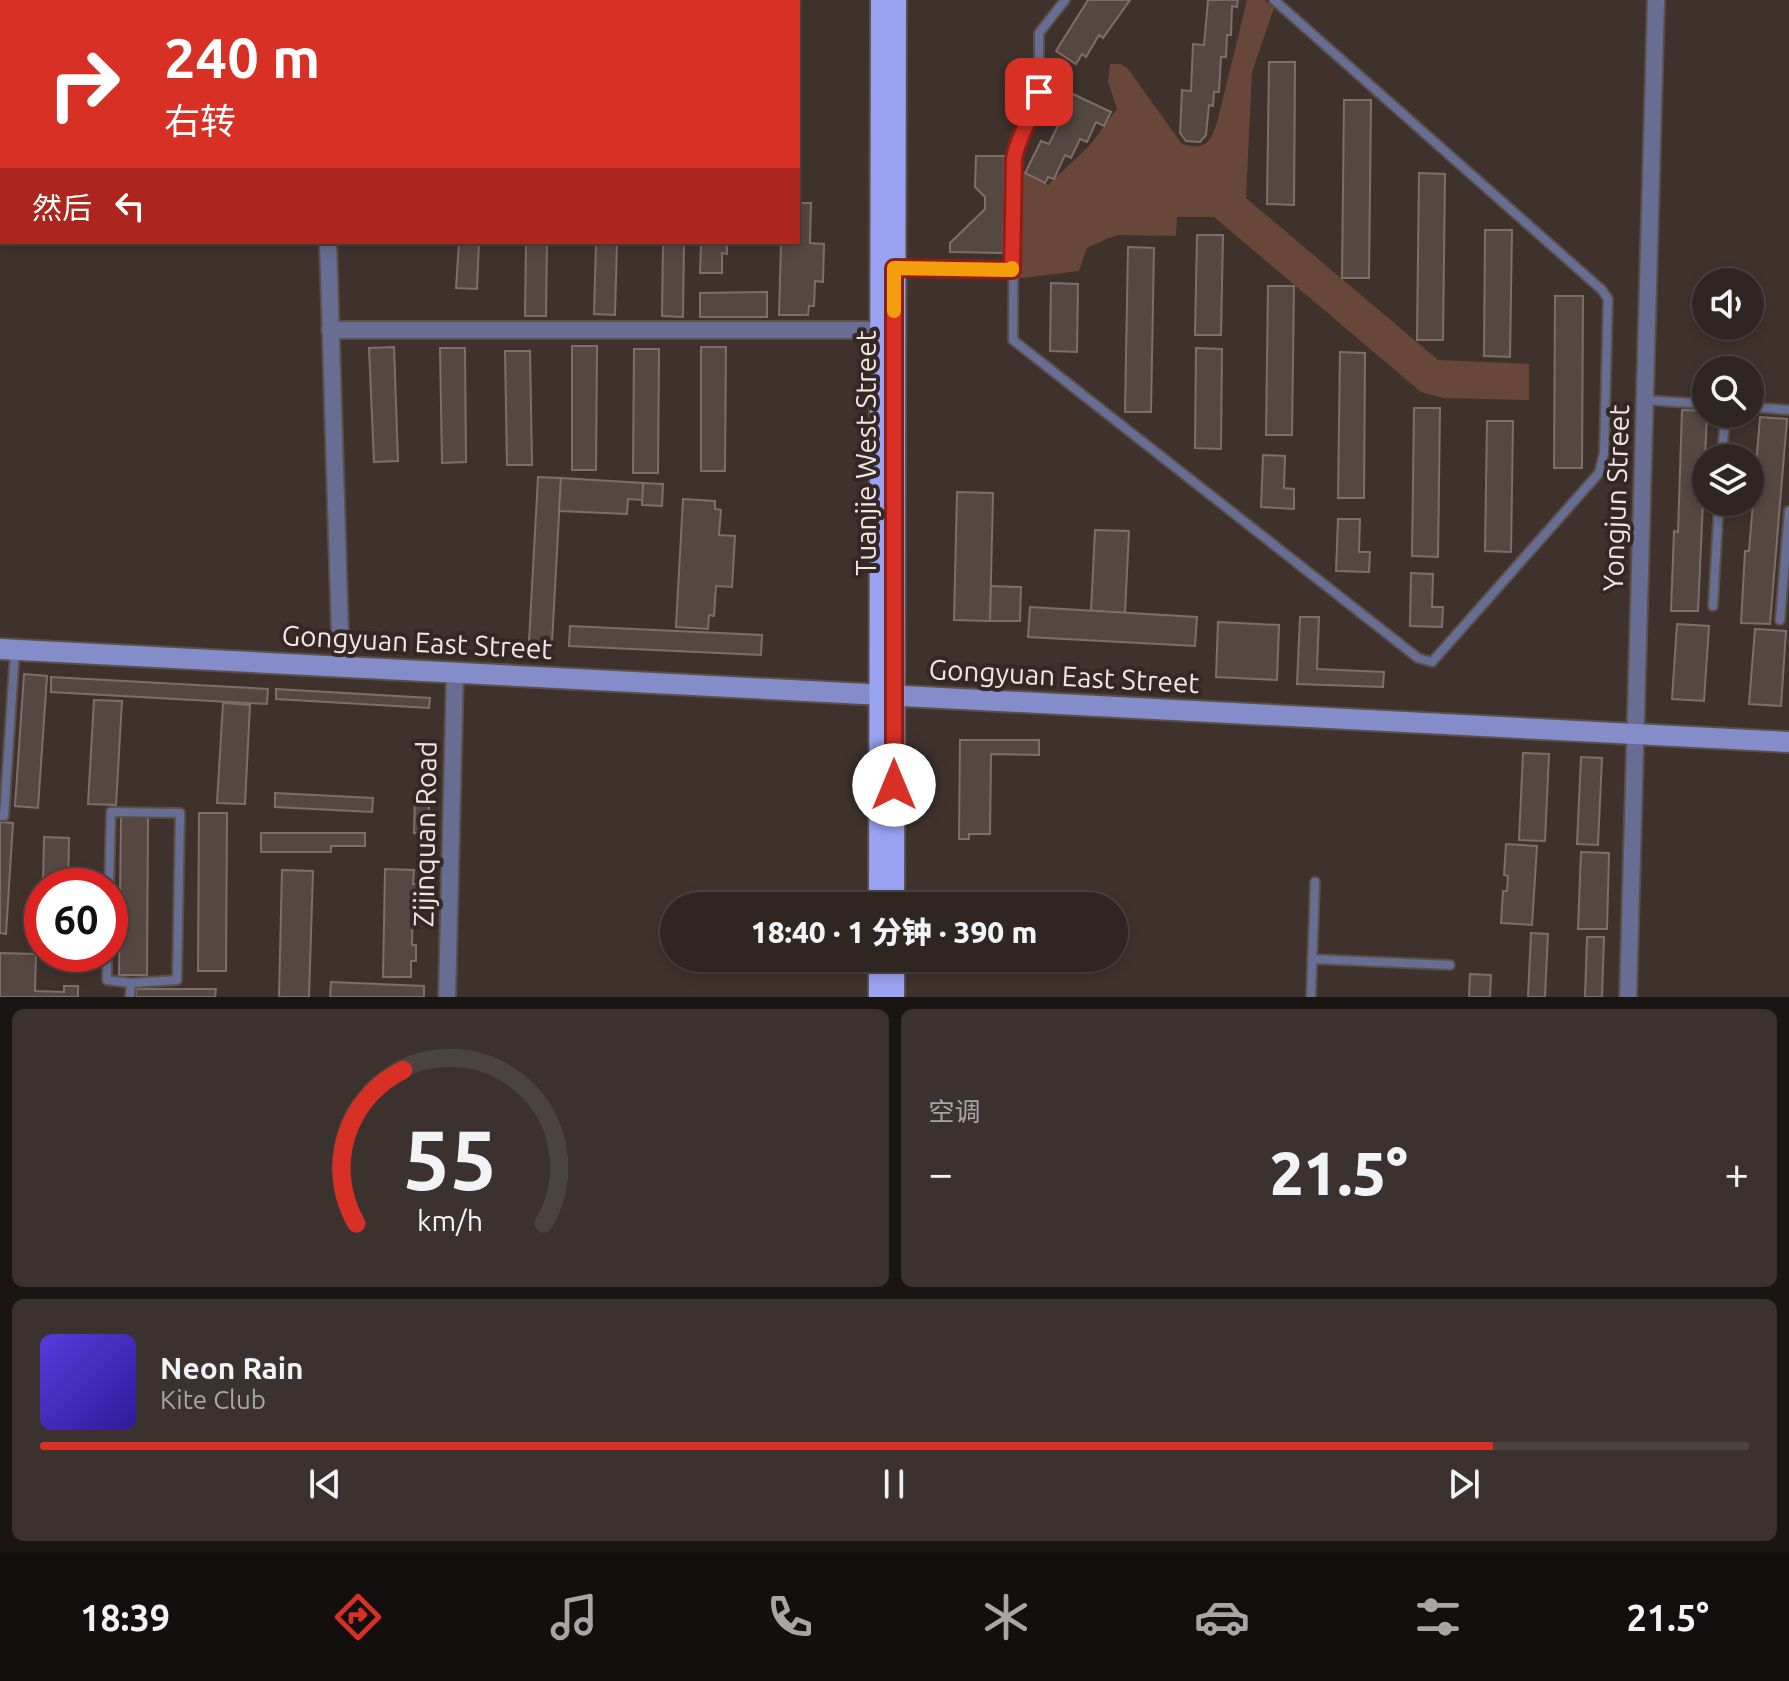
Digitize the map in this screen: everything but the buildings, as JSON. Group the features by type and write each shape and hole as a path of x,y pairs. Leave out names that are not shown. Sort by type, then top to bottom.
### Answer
{"main road":[{"name":"Tuanjie West Street","path":"881,0 879,330 893,892"},
{"name":"Tuanjie West Street","path":"879,892 894,268 896,0"},
{"path":"879,972 879,997"},
{"path":"894,972 894,997"}],"street":[{"name":"Yongjun Street","path":"1628,997 1656,0"},
{"path":"328,244 341,666"},
{"path":"330,330 879,330"},
{"name":"Gongyuan East Street","path":"7,649 1789,742"},
{"name":"Zijinquan Road","path":"447,997 455,672"}],"lane":[{"path":"1065,0 1039,33 1039,92 1017,143 1014,159 1013,340 1418,658 1427,662 1437,660 1599,473 1604,453 1608,299 1602,290 1274,0"},
{"path":"894,268 1012,270"},
{"path":"1645,400 1692,403"},
{"path":"1764,408 1789,410"},
{"path":"1780,620 1789,511"},
{"path":"1713,606 1718,516"},
{"path":"0,816 4,816 7,649"},
{"path":"107,972 107,980 131,983 177,980 180,813 111,812 109,868"},
{"path":"1311,997 1315,882"},
{"path":"1312,959 1450,965"},
{"path":"130,997 131,983"}],"shaded area":[{"path":"1247,0 1265,0 1274,8 1252,72 1246,198 1438,360 1529,364 1529,400 1443,398 1421,392 1214,217 1177,217 1176,236 1118,235 1106,239 1087,248 1079,271 1014,279 1017,170 1048,185 1089,146 1117,109 1108,82 1110,64 1121,64 1128,69 1182,144 1203,145 1213,133 1218,119"}],"slow traffic":[{"path":"894,311 894,268 1012,268"}],"route":[{"path":"894,785 894,268 1012,270 1014,159 1017,143 1039,92"}]}
